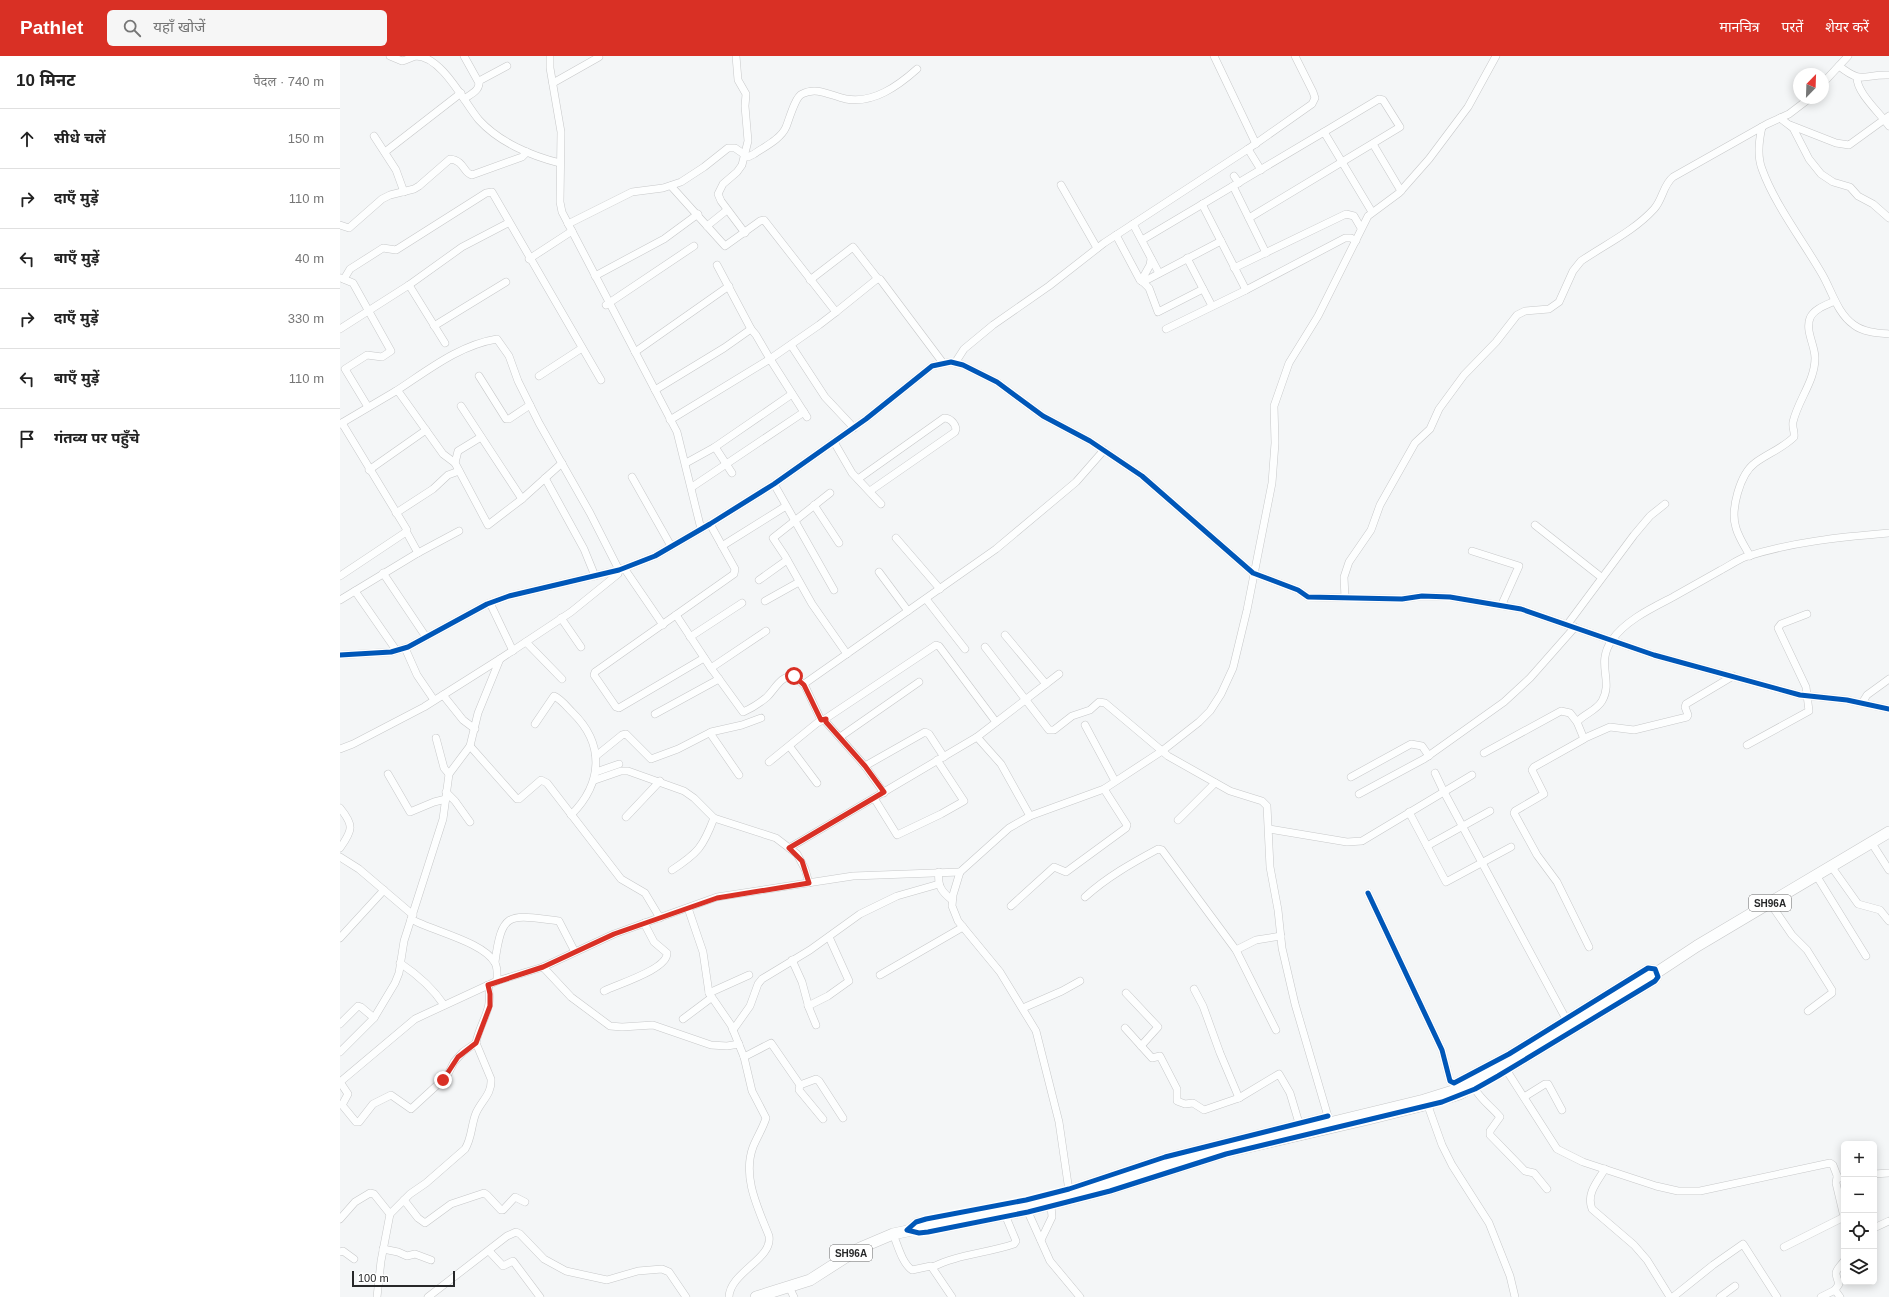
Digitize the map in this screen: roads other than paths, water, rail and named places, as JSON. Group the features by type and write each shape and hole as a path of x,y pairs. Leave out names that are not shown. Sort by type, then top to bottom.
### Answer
{"main road":[{"name":"SH96A","path":"756,1297 792,1292 860,1248 893,1234 1084,1192 1218,1150 1424,1100 1456,1090 1483,1077 1889,832"}],"street":[{"path":"390,56 402,61 421,56 438,66 485,126 506,141 527,152 560,163"},
{"path":"386,152 463,96 478,88 478,83 464,56"},
{"path":"550,56 561,132 560,202 562,212 595,276 607,304 635,352 677,432 692,487 701,529"},
{"path":"736,56 738,80 746,94 745,106 749,138 746,155 740,168 723,184 719,191 719,197 745,233"},
{"path":"1214,56 1256,144"},
{"path":"955,363 964,349 973,341 1049,286 1097,248 1248,150 1312,104 1314,101 1313,92 1294,56"},
{"path":"1069,1202 1069,1188 1059,1122 1036,1031 1000,972 958,921 952,906 952,900 960,872 1008,828 1030,816 1104,789 1162,751 1199,722 1210,711 1221,694 1233,668 1247,610 1253,573 1272,483 1275,443 1274,413 1277,395 1293,355 1318,316 1364,222 1372,212 1392,200 1429,159 1458,121 1480,87 1496,56"},
{"path":"1829,77 1848,56"},
{"path":"553,83 599,57"},
{"path":"478,83 479,81 507,66"},
{"path":"1839,66 1857,78 1889,75"},
{"path":"568,224 632,192 671,186 681,182 704,167 728,148 735,148 748,156 754,154 783,133 797,99 802,94 818,91 846,99 873,98 902,82 917,69"},
{"path":"1780,118 1790,125 1844,145 1852,144 1888,121 1861,91 1857,83 1857,78"},
{"path":"1142,240 1382,99 1400,128 1249,218"},
{"path":"1345,598 1344,577 1349,562 1371,530 1380,506 1415,443 1430,429 1439,409 1453,390 1517,316 1525,312 1545,310 1555,306 1562,297 1577,265 1581,260 1629,230 1654,209 1662,198 1668,180 1796,109 1802,104"},
{"path":"1790,125 1809,159 1821,174 1833,182 1850,187 1858,196 1873,204 1889,218"},
{"path":"1762,127 1759,149 1762,168 1792,226 1823,275 1835,301 1854,325 1865,330 1889,334"},
{"path":"1324,132 1372,212"},
{"path":"374,136 386,152 396,170 404,192"},
{"path":"1373,144 1401,191"},
{"path":"1248,150 1261,170"},
{"path":"340,225 349,228 382,199 419,186 450,159 460,162 468,174 472,175 522,157 527,152"},
{"path":"1234,176 1249,218 1266,253"},
{"path":"1061,185 1097,248"},
{"path":"671,186 698,214 725,246 760,221 764,220 836,312"},
{"path":"368,407 345,369 367,355 382,357 391,352 353,283 342,278 350,269 384,248 396,250 490,192 493,193 508,223 601,380"},
{"path":"1202,204 1246,290"},
{"path":"707,226 727,210"},
{"path":"595,276 664,239 698,214"},
{"path":"1234,268 1346,214 1354,216 1361,228"},
{"path":"340,329 409,285 462,247 508,223"},
{"path":"1133,224 1159,274"},
{"path":"529,259 572,231"},
{"path":"1116,236 1142,282 1149,288 1158,312 1203,289"},
{"path":"1166,329 1246,290 1345,238 1351,238 1356,241"},
{"path":"1142,282 1221,241"},
{"path":"607,304 694,246"},
{"path":"810,280 853,246 942,362"},
{"path":"1188,258 1212,306"},
{"path":"1142,282 1150,265 1151,259"},
{"path":"692,487 726,464 806,415 751,329 717,265"},
{"path":"670,420 791,345 878,279"},
{"path":"434,326 506,282"},
{"path":"409,285 445,343"},
{"path":"635,352 729,286"},
{"path":"1750,556 1736,529 1735,523 1735,503 1742,481 1754,463 1794,437 1794,421 1808,386 1814,364 1814,350 1810,334 1809,321 1815,311 1835,301"},
{"path":"654,390 724,348 751,329"},
{"path":"418,553 396,513 341,424 452,355 489,340 497,339 509,356 530,405 621,569 663,624"},
{"path":"791,345 826,398 854,428"},
{"path":"539,376 582,348"},
{"path":"340,655 405,648 490,603 509,596 621,569 655,556 774,484 854,428 932,366 942,362 955,363 997,382 1043,416 1090,441 1142,476 1253,573 1298,590 1308,597 1402,599 1422,596 1450,597 1502,604 1521,608 1654,655 1806,696 1862,703 1889,709"},
{"path":"479,376 506,419 509,420 530,405"},
{"path":"396,391 401,394 443,454 455,462 488,524 522,500 562,463"},
{"path":"686,463 715,447 792,394"},
{"path":"461,406 522,500"},
{"path":"858,479 944,418 948,418 954,423 956,428 955,432 870,491"},
{"path":"369,470 426,430"},
{"path":"455,462 458,451 481,438"},
{"path":"834,442 848,467 881,504"},
{"path":"715,447 732,473"},
{"path":"804,685 996,549 1068,490 1104,450"},
{"path":"396,513 433,490 448,475 459,471"},
{"path":"632,477 671,546"},
{"path":"545,478 584,549 595,576"},
{"path":"774,484 834,590"},
{"path":"830,493 772,538 787,560 812,604 847,654"},
{"path":"1568,625 1601,577 1644,523 1665,504"},
{"path":"814,505 839,543"},
{"path":"722,546 786,506"},
{"path":"704,658 619,708 616,707 594,675 595,672 734,574 735,569 710,524"},
{"path":"1535,525 1601,577"},
{"path":"340,576 406,531"},
{"path":"340,600 383,573 459,531"},
{"path":"1577,722 1598,707 1604,699 1607,683 1603,662 1612,640 1632,620 1648,610 1750,556 1802,544 1844,537 1889,533"},
{"path":"896,538 940,588"},
{"path":"1472,551 1519,566 1502,604"},
{"path":"759,580 787,560"},
{"path":"340,749 353,744 443,695 513,651 561,618 616,577 621,569"},
{"path":"878,572 908,611"},
{"path":"383,573 426,637"},
{"path":"765,601 799,582"},
{"path":"355,591 396,650"},
{"path":"926,599 965,649"},
{"path":"490,603 513,651"},
{"path":"690,637 742,603"},
{"path":"1747,745 1808,712 1810,708 1806,696 1806,687 1778,628 1781,624 1807,614"},
{"path":"676,615 711,668 744,712 767,697 786,677 794,676 804,685 823,720 865,766 884,792"},
{"path":"561,618 581,647"},
{"path":"1359,794 1429,756 1504,702 1530,678 1575,627"},
{"path":"711,668 766,631"},
{"path":"1005,635 1046,684"},
{"path":"526,642 562,679"},
{"path":"769,762 823,720 937,644 996,722"},
{"path":"405,648 417,675 434,700"},
{"path":"986,648 1051,731 1072,716 1090,710 1099,702 1105,703 1176,761 1239,795 1265,803 1268,808 1270,867 1278,910 1282,948 1295,1004 1331,1128"},
{"path":"340,1052 374,1018 395,984 404,941 427,862 442,819 449,774 470,746 478,713 500,659"},
{"path":"789,848 977,737 1059,674"},
{"path":"1589,947 1556,882 1537,855 1514,813 1544,794 1532,770 1534,767 1584,740 1584,738 1610,727 1634,730 1687,717 1688,715 1684,707 1686,704 1732,676"},
{"path":"655,714 719,679"},
{"path":"1862,703 1867,694 1889,679"},
{"path":"840,737 919,682"},
{"path":"443,695 463,720 475,729"},
{"path":"535,724 552,696 556,697 581,720 590,733 595,745 595,776 581,804 571,815"},
{"path":"1484,753 1561,711 1570,713 1577,722 1584,738"},
{"path":"596,756 625,734 632,738 648,758 651,759 678,749 710,733 742,725 761,718"},
{"path":"1085,725 1115,781"},
{"path":"865,766 925,732 929,734 940,758 964,800 941,814 897,835 874,798"},
{"path":"710,733 739,775"},
{"path":"977,737 1002,764 1030,816"},
{"path":"436,738 443,766 449,774"},
{"path":"1351,777 1411,744 1422,746 1429,756"},
{"path":"470,746 517,799 543,780 547,783 621,879 647,895 660,918"},
{"path":"790,747 817,783"},
{"path":"595,776 619,764"},
{"path":"595,776 628,771 684,791 694,798 714,818 768,835 789,848 802,861 809,883"},
{"path":"1436,773 1444,792 1482,864 1566,1019"},
{"path":"388,774 410,812 446,796"},
{"path":"1269,829 1356,842 1362,841 1472,775"},
{"path":"626,817 660,782"},
{"path":"1178,820 1215,783"},
{"path":"1011,906 1054,867 1066,872 1126,828 1127,825 1104,789"},
{"path":"446,796 455,801 470,822"},
{"path":"340,808 350,820 351,827 340,848"},
{"path":"1427,846 1490,811"},
{"path":"1409,812 1446,882 1482,864 1511,847"},
{"path":"672,870 695,854 706,838 714,818"},
{"path":"1871,842 1889,870"},
{"path":"1085,897 1104,881 1158,849 1161,849 1236,950 1276,1030"},
{"path":"340,857 359,869 384,890 412,917 430,929 467,941 490,957 495,962 497,967 497,981"},
{"path":"1831,866 1858,904 1880,910 1889,921"},
{"path":"939,872 939,884 944,894 952,900"},
{"path":"488,985 490,1006 476,1043 463,1052 454,1062 447,1076 410,1109 391,1096 374,1104 359,1122 356,1122 342,1105 348,1094 340,1082 415,1019 444,1005 488,985 497,981 543,967 614,934 717,898 853,876 960,872"},
{"path":"921,873 939,884"},
{"path":"1816,875 1866,956"},
{"path":"733,1030 753,1002 758,984 771,973 828,937 860,914 879,904 922,887 939,884"},
{"path":"340,938 384,890"},
{"path":"907,1230 919,1233 928,1232 1028,1212 1110,1191 1226,1154 1428,1106 1476,1089 1655,981 1658,977 1655,974 1653,967 1648,968 1510,1054 1456,1083 1450,1081 1442,1050 1368,893"},
{"path":"1770,903 1792,935 1807,950 1832,990 1832,993 1808,1011"},
{"path":"688,908 703,952 710,996 726,1017 733,1030 744,1057 752,1091 766,1115 765,1122 753,1147 750,1179 751,1188 769,1240 757,1261 732,1284 730,1297"},
{"path":"495,962 501,930 505,924 513,918 525,917 559,921 575,952"},
{"path":"604,991 654,969 664,962 667,953 654,942 644,923"},
{"path":"880,975 963,928"},
{"path":"1236,950 1256,940 1280,936"},
{"path":"808,1006 828,996 849,981 828,937"},
{"path":"792,960 802,982 808,1006 816,1025"},
{"path":"400,963 426,982 436,992 444,1005"},
{"path":"543,967 571,997 610,1026 622,1027 653,1025 711,1045 727,1046 739,1044"},
{"path":"684,1020 710,996 749,975"},
{"path":"1023,1008 1062,991 1080,981"},
{"path":"1194,989 1203,1006 1220,1053 1239,1098"},
{"path":"1126,993 1158,1028 1141,1046"},
{"path":"340,1024 358,1006 374,1018"},
{"path":"1126,1028 1152,1058 1160,1056 1177,1089 1178,1100 1182,1103 1194,1104 1204,1110 1239,1098 1279,1074 1294,1100 1299,1123"},
{"path":"377,1297 383,1249 390,1214 404,1200 458,1157 470,1142 476,1112 490,1093 492,1086 491,1079 476,1043"},
{"path":"744,1057 771,1043 800,1085 799,1090 823,1119"},
{"path":"1507,1070 1557,1149 1583,1162 1656,1186 1678,1191 1700,1190 1833,1164 1841,1178 1836,1183 1841,1204"},
{"path":"800,1085 818,1080 843,1118"},
{"path":"1524,1097 1545,1084 1548,1084 1562,1110"},
{"path":"1476,1089 1480,1098 1492,1107 1500,1117 1490,1131 1490,1135 1525,1171 1534,1173 1547,1189"},
{"path":"1428,1106 1442,1145 1452,1165 1489,1222 1510,1276 1515,1297"},
{"path":"907,1230 916,1222 926,1219 1026,1200 1166,1157 1328,1116"},
{"path":"1604,1169 1591,1192 1590,1203 1592,1209 1634,1245 1647,1260 1670,1297"},
{"path":"1877,1174 1889,1173"},
{"path":"340,1219 356,1202 370,1192 374,1194 390,1214"},
{"path":"404,1200 418,1218 425,1223 451,1204 484,1193 502,1211 515,1197 525,1202"},
{"path":"1041,1240 1052,1217 1051,1206"},
{"path":"1028,1212 1050,1261 1080,1297"},
{"path":"893,1234 905,1262 911,1270 930,1266 932,1267 947,1261 996,1250 1014,1244 1016,1242 1006,1216"},
{"path":"1784,1247 1841,1218"},
{"path":"1877,1227 1889,1221"},
{"path":"428,1297 507,1236 516,1232 544,1260 566,1271 606,1280 638,1271 662,1269 669,1272 686,1297"},
{"path":"1673,1297 1713,1265 1743,1244 1777,1297"},
{"path":"383,1249 398,1252 406,1256 415,1254 431,1260"},
{"path":"340,1252 344,1251 354,1259"},
{"path":"489,1251 503,1266 513,1260 540,1297"},
{"path":"1821,1297 1835,1290 1839,1284 1835,1275 1841,1265"},
{"path":"932,1267 952,1297"},
{"path":"1720,1297 1735,1286"},
{"path":"1835,1290 1840,1297"}]}
